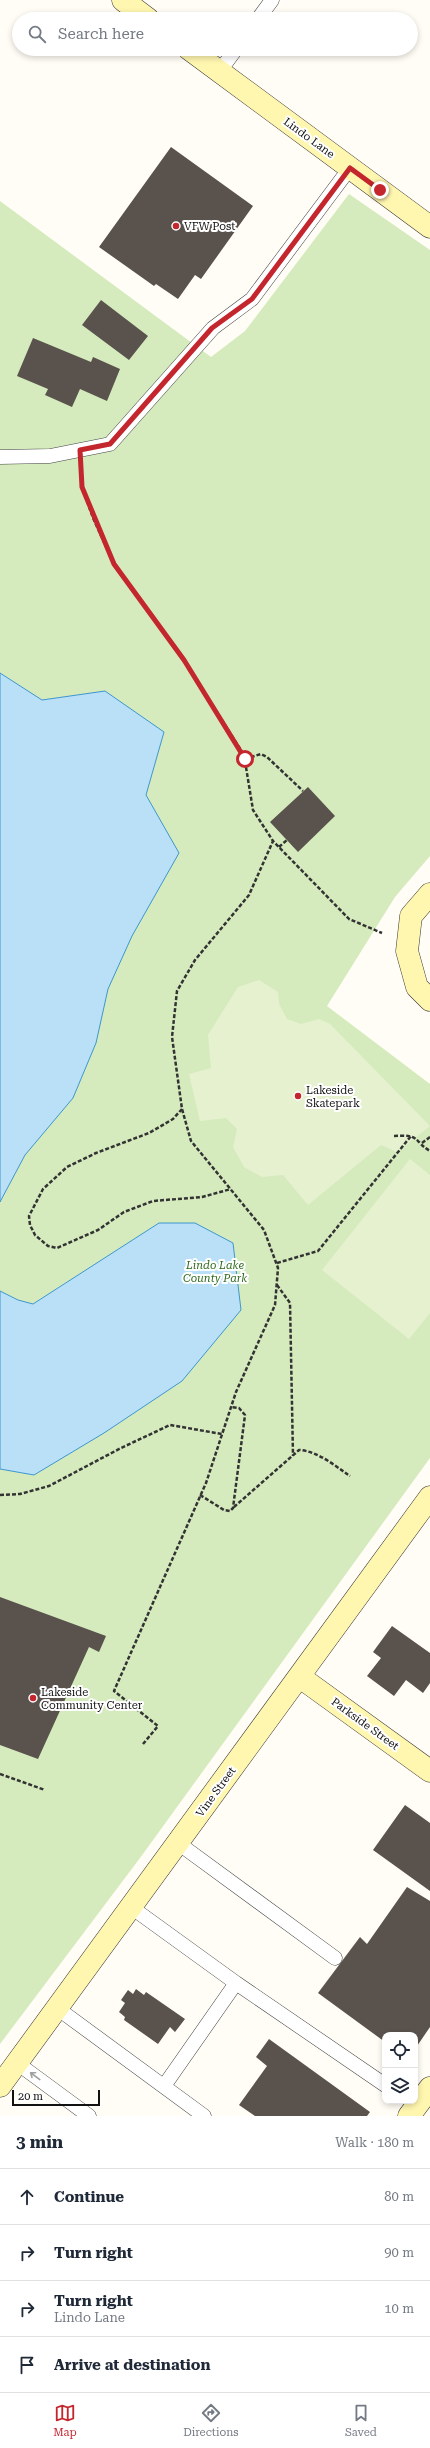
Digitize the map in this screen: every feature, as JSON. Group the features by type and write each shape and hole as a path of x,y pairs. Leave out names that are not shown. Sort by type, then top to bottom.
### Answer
{"street":[{"path":"123,0 139,12"},
{"name":"Lindo Lane","path":"197,56 430,227"},
{"path":"430,894 411,916 408,944 408,951 416,986 430,1000"},
{"name":"Vine Street","path":"0,2086 430,1497"},
{"name":"Parkside Street","path":"300,1677 430,1772"},
{"path":"411,2108 430,2088"}],"lane":[{"path":"263,12 272,0"},
{"path":"219,72 231,56"},
{"path":"0,457 50,456 110,444 212,328 252,299 350,168"},
{"path":"178,1843 335,1958"},
{"path":"132,1907 236,1983 382,2083"},
{"path":"164,2086 236,1983"},
{"path":"58,2008 204,2116"},
{"path":"17,2063 88,2116"}],"path":[{"path":"80,450 82,487 114,564 184,660 245,759 253,810 279,847 349,919 408,944"},
{"path":"245,759 261,754 267,757 277,764 303,792"},
{"path":"143,1744 158,1726 114,1691 200,1495 231,1407 275,1305 277,1285 277,1263 264,1230 191,1141 182,1108 172,1037 177,991 195,960 249,895 273,840"},
{"path":"279,847 287,840"},
{"path":"182,1108 173,1119 148,1133 96,1152 67,1167 43,1189 29,1216 30,1224 36,1235 48,1246 58,1248 98,1230 124,1212 153,1201 202,1197 231,1189"},
{"path":"394,1136 411,1136 422,1143 430,1152"},
{"path":"277,1263 318,1251 411,1136"},
{"path":"422,1143 430,1137"},
{"path":"277,1285 290,1303 293,1456"},
{"path":"231,1407 239,1408 245,1415 233,1508"},
{"path":"0,1496 20,1494 49,1486 121,1448 170,1425 222,1434"},
{"path":"200,1495 224,1510 230,1511 299,1450 307,1450 350,1476"},
{"path":"0,1774 44,1790"}],"green space":[{"name":"Lindo Lake County Park","path":"349,194 430,250 430,856 395,897 327,1006 430,1084 430,1458 140,1858 0,2044 0,201 211,357 245,331"},
{"name":"Lakeside Skatepark","path":"259,980 278,992 279,1004 287,1019 301,1024 319,1019 330,1024 430,1126 397,1152 381,1145 308,1205 283,1175 262,1177 244,1167 233,1147 237,1129 226,1118 200,1121 189,1074 211,1068 208,1035 238,987"},
{"path":"410,1159 430,1175 430,1313 409,1339 322,1270"}],"water":[{"path":"0,673 42,700 105,691 164,732 146,795 179,853 132,936 108,989 96,1043 73,1098 25,1155 0,1202"},
{"path":"159,1223 195,1223 233,1243 241,1310 182,1381 104,1433 34,1475 0,1469 0,1291 18,1300 33,1304"}],"building":[{"name":"VFW Post","path":"171,147 253,206 201,279 195,275 178,299 156,284 154,286 99,247"},
{"path":"101,300 148,336 129,360 82,325"},
{"path":"33,338 91,362 93,357 120,369 107,401 80,389 72,407 45,395 48,389 17,376"},
{"path":"308,787 335,816 298,852 270,822"},
{"name":"Lakeside Community Center","path":"0,1597 106,1636 99,1652 89,1647 38,1759 0,1745"},
{"path":"392,1626 430,1653 430,1683 423,1693 406,1680 394,1696 367,1676 381,1658 373,1652"},
{"path":"405,1805 430,1823 430,1891 373,1850"},
{"path":"407,1887 430,1901 430,2027 418,2045 418,2032 382,2032 382,2040 318,1993 360,1937 367,1944"},
{"path":"136,1989 144,1995 146,1992 185,2019 175,2032 170,2027 158,2044 124,2020 125,2017 119,2012 125,2003 121,2000 128,1990 133,1994"},
{"path":"269,2039 370,2112 367,2116 255,2116 239,2105 267,2066 256,2057"}],"place":[{"name":"VFW Post","path":"176,226"},
{"name":"Lakeside Skatepark","path":"298,1096"},
{"name":"Lakeside Community Center","path":"33,1698"}],"route":[{"path":"245,759 244,755 184,660 114,564 93,518 82,487 80,450 110,444 212,328 237,312 252,299 350,168 380,190"}]}
